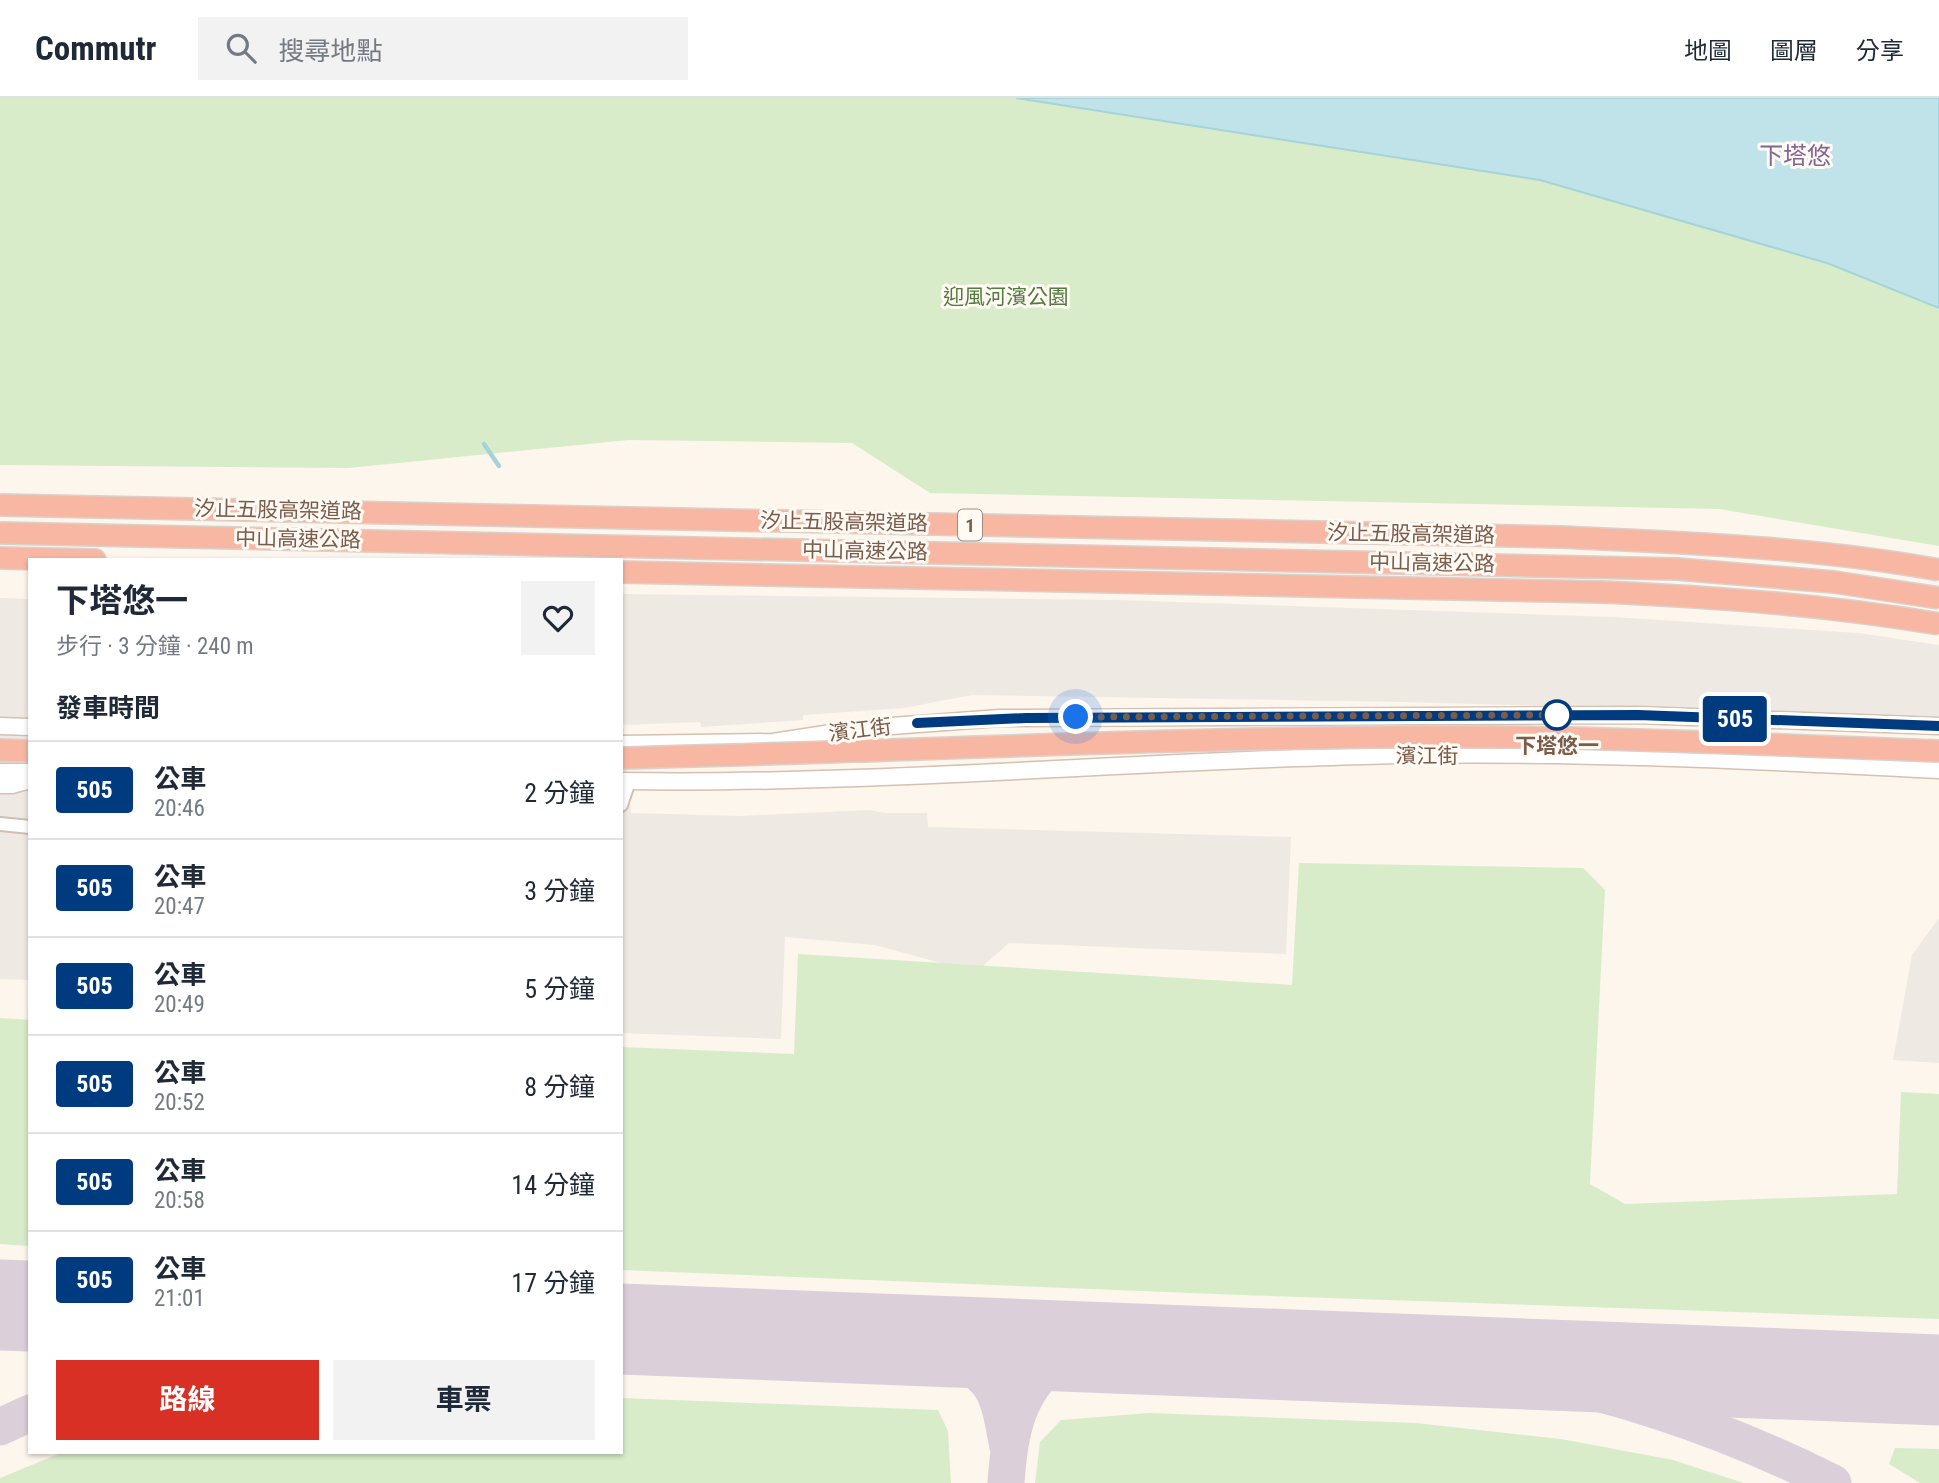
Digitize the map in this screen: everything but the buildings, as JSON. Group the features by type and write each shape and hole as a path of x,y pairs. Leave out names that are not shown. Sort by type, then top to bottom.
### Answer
{"highway":[{"name":"汐止五股高架道路","path":"0,505 1561,537 1754,546 1902,563 1939,570"},
{"name":"中山高速公路","path":"0,533 1651,569 1834,582 1939,598"},
{"path":"0,558 28,559"},
{"name":"中山高速公路","path":"623,572 1601,592 1733,598 1866,612 1939,624"},
{"path":"623,758 1195,740 1392,737 1584,738 1939,751"},
{"path":"0,750 28,751"}],"main road":[{"name":"濱江街","path":"623,744 773,742 917,723 1028,718 1638,715 1939,726"},
{"path":"917,723 918,776"},
{"path":"0,726 28,727"},
{"path":"0,735 28,736"},
{"name":"濱江街","path":"625,781 918,776 1363,756 1530,755 1939,770"},
{"path":"0,772 28,772"},
{"path":"0,785 28,781"}],"street":[{"path":"0,824 28,828"}],"shaded area":[{"path":"623,594 1119,600 1614,617 1858,633 1939,645 1939,717 1403,702 972,695 904,708 803,715 803,720 701,727 700,722 623,725"},
{"path":"0,598 28,599 28,980 0,979"},
{"path":"623,725 631,813 739,816 869,810 885,813 927,813 928,827 1291,837 1286,954 1009,943 983,966 948,965 875,945 785,937 781,1039 623,1033"},
{"path":"1939,918 1939,1063 1893,1060 1912,955"}],"green space":[{"name":"迎風河濱公園","path":"0,98 1016,98 1540,180 1827,263 1939,308 1939,546 1719,509 930,493 852,443 628,440 349,468 0,465"},
{"path":"1299,863 1583,868 1605,890 1590,1184 1625,1204 1897,1194 1901,1092 1939,1094 1939,1319 623,1270 623,1047 794,1054 798,954 1292,985"},
{"path":"0,1018 28,1020 28,1246 0,1244"},
{"path":"623,1398 938,1410 948,1431 951,1483 0,1483 0,1478 59,1454 623,1454"},
{"path":"1149,1413 1416,1423 1561,1439 1673,1460 1744,1483 1035,1483 1040,1442 1061,1420"},
{"path":"1895,1448 1939,1449 1939,1483 1920,1483 1889,1464"}],"water":[{"path":"1016,98 1939,98 1939,308 1827,263 1540,180"}],"waterway":[{"path":"484,444 499,466"}],"taxiway":[{"path":"623,1332 950,1353 987,1381 998,1401 1008,1447"},
{"path":"1006,1483 1009,1448 1023,1401 1042,1373 1056,1361 1374,1357 1471,1366 1578,1388 1682,1419 1734,1438 1833,1483"},
{"path":"0,1427 28,1414"}],"runway":[{"path":"0,1305 28,1306"},
{"path":"623,1329 1939,1380"}],"bus line":[{"name":"505","path":"917,723 990,718 1638,715 1939,726"}],"place":[{"name":"下塔悠一","path":"1557,715"}],"district":[{"name":"下塔悠","path":"1795,156"}],"route":[{"path":"1076,717 1557,715"}]}
